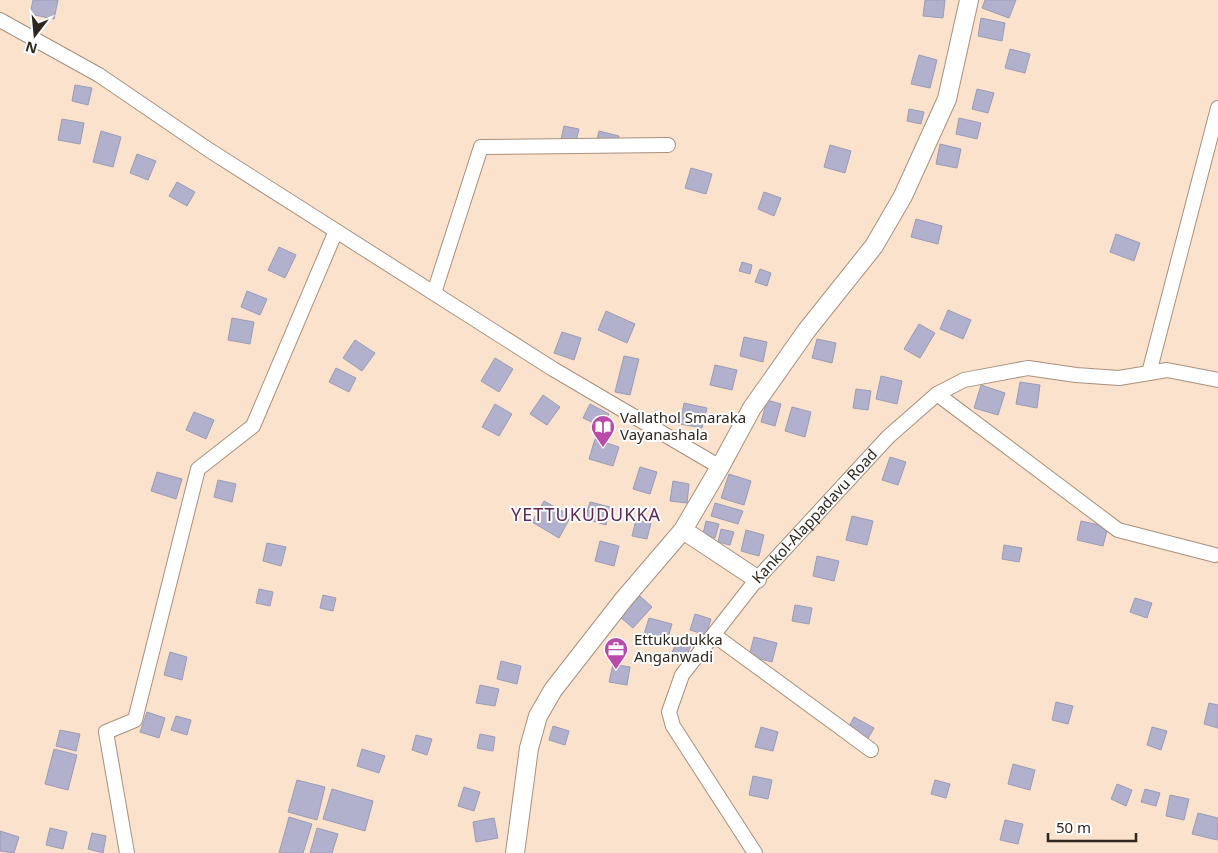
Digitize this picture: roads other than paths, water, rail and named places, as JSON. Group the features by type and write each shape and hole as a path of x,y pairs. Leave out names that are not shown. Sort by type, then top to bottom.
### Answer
{"main road":[{"path":"515,853 529,748 538,716 553,690 624,599 683,530 752,408 808,330 874,246 903,196 947,99 969,0"},
{"name":"Kankol-Alappadavu Road","path":"683,530 758,579"}],"street":[{"path":"0,20 99,75 209,150 553,369 720,467"},
{"path":"1150,373 1218,108"},
{"path":"434,293 481,147 668,146"},
{"path":"127,853 106,732 135,720 198,469 253,426 336,231"},
{"name":"Kankol-Alappadavu Road","path":"758,579 888,437 937,394 964,380 1028,368 1076,375 1118,378 1167,370 1218,380"},
{"path":"937,394 1118,530 1215,555"},
{"path":"755,853 674,726 669,712 682,674 758,579"},
{"path":"714,635 871,750"}],"place":[{"name":"Vallathol Smaraka Vayanashala","path":"603,448"},
{"name":"Ettukudukka Anganwadi","path":"616,670"}],"district":[{"name":"YETTUKUDUKKA","path":"586,515"}]}
